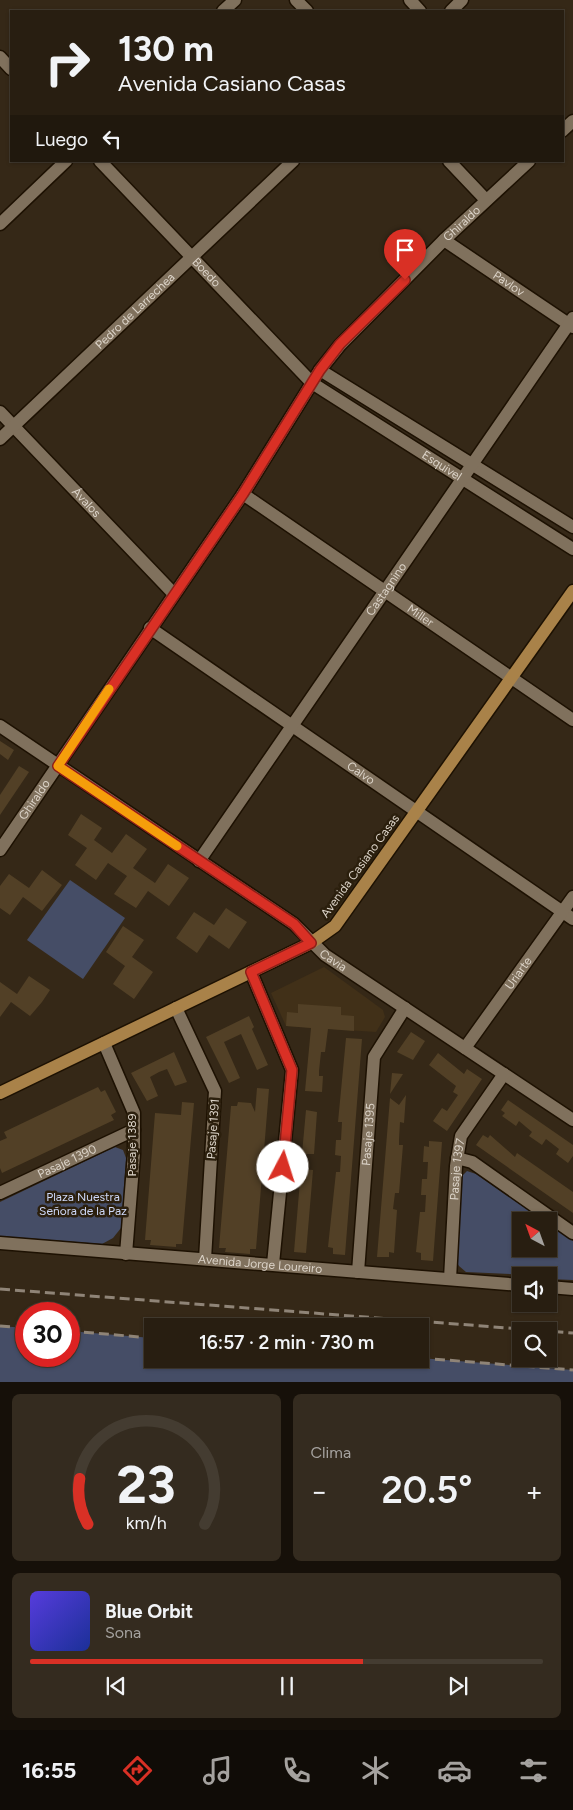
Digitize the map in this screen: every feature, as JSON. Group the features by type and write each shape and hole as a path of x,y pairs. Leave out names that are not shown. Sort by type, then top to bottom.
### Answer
{"main road":[{"name":"Avenida Casiano Casas","path":"0,1093 311,943 336,926 573,591"}],"street":[{"path":"225,10 235,0"},
{"path":"296,0 306,10"},
{"path":"410,0 419,10"},
{"path":"451,10 462,0"},
{"path":"0,57 10,68"},
{"path":"0,224 65,162"},
{"name":"Boedo","path":"101,162 312,382"},
{"name":"Pedro de Larrechea","path":"0,439 292,162"},
{"path":"450,162 486,200"},
{"name":"Ghiraldo","path":"0,850 4,837 58,766 173,593 243,494 320,370 340,344 444,240 528,162"},
{"name":"Pavlov","path":"444,240 572,323"},
{"name":"Castagnino","path":"199,861 471,464 572,323"},
{"name":"Esquivel","path":"320,370 573,527"},
{"name":"Esquivel","path":"312,382 573,549"},
{"name":"Ávalos","path":"0,412 173,593"},
{"name":"Miller","path":"243,494 573,720"},
{"name":"Calvo","path":"150,628 568,915"},
{"name":"Cavia","path":"0,726 294,924 325,955 573,1120"},
{"name":"Uriarte","path":"466,1048 568,915 573,897"},
{"path":"251,972 292,1070 273,1264"},
{"name":"Pasaje 1391","path":"176,1008 215,1091 205,1259"},
{"name":"Pasaje 1395","path":"358,1272 374,1057 405,1008"},
{"name":"Pasaje 1389","path":"104,1043 134,1113 126,1254"},
{"name":"Pasaje 1397","path":"450,1279 460,1136 504,1074"},
{"name":"Pasaje 1390","path":"0,1194 134,1130"},
{"path":"457,1158 472,1162 573,1233"},
{"name":"Avenida Jorge Loureiro","path":"0,1243 512,1284"},
{"path":"557,1288 573,1289"}],"shaded area":[{"path":"324,967 383,1010 385,1017 376,1032 286,1026 271,993"}],"green space":[{"path":"70,880 125,918 83,979 27,940"},
{"name":"Plaza Nuestra Señora de la Paz","path":"115,1147 123,1150 126,1158 121,1228 113,1238 102,1244 0,1236 0,1202"},
{"path":"467,1171 476,1174 531,1212 512,1212 512,1258 558,1258 558,1230 573,1241 573,1280 557,1279 557,1267 512,1267 512,1274 466,1272 459,1266 454,1258 460,1178"},
{"path":"0,1326 15,1327 15,1367 80,1367 80,1332 144,1337 144,1368 429,1368 429,1359 512,1365 512,1367 573,1370 573,1382 0,1382"}],"building":[{"path":"0,741 14,750 8,760 0,754"},
{"path":"19,766 29,772 0,815 0,795"},
{"path":"81,814 102,828 94,840 112,853 126,834 147,849 133,868 155,883 168,864 189,878 169,906 148,891 136,908 114,894 127,876 108,863 96,880 75,865 87,848 68,835"},
{"path":"42,870 62,885 42,911 23,897 10,915 0,908 0,886 9,874 29,888"},
{"path":"226,908 247,922 229,949 209,935 197,953 176,938 194,912 214,925"},
{"path":"123,926 144,940 132,957 153,972 134,999 113,984 125,966 106,952"},
{"path":"29,976 50,990 42,1002 30,1016 11,1002 0,1017 0,982 17,994"},
{"path":"298,1004 341,1007 341,1015 354,1016 354,1031 328,1029 325,1052 321,1052 319,1071 319,1076 323,1076 322,1092 305,1091 311,1028 286,1026 287,1012 298,1013"},
{"path":"249,1016 254,1027 252,1029 268,1065 257,1070 241,1034 224,1042 240,1078 229,1083 206,1037"},
{"path":"411,1032 425,1041 413,1060 397,1052"},
{"path":"346,1038 362,1039 345,1255 333,1254 333,1248 328,1247 336,1172 340,1172 341,1156 335,1155 336,1140 341,1140 342,1122 338,1122"},
{"path":"174,1052 187,1082 175,1086 167,1069 159,1072 150,1077 158,1096 147,1101 131,1073"},
{"path":"438,1053 464,1074 467,1069 482,1079 447,1131 433,1121 442,1108 447,1111 458,1095 453,1092 456,1086 429,1065"},
{"path":"392,1073 403,1074 390,1094"},
{"path":"98,1087 101,1092 105,1090 116,1112 111,1115 114,1120 2,1173 0,1168 0,1141 7,1138 4,1132"},
{"path":"257,1088 269,1089 256,1249 250,1249 250,1254 225,1252 226,1248 219,1248 231,1106 237,1106 238,1102 251,1103 255,1112"},
{"path":"406,1095 404,1123 400,1122 399,1145 403,1145 399,1193 395,1193 393,1209 397,1210 394,1253 389,1252 389,1257 377,1257 390,1098 399,1105"},
{"path":"508,1100 573,1145 573,1156 568,1163 556,1154 559,1149 546,1139 542,1145 529,1136 532,1132 519,1121 516,1126 502,1116 505,1113 501,1110"},
{"path":"182,1102 194,1103 182,1244 176,1244 176,1247 150,1245 151,1240 145,1240 155,1113 181,1115"},
{"path":"306,1110 317,1112 314,1154 302,1154"},
{"path":"483,1135 488,1138 490,1135 515,1157 517,1153 573,1192 573,1213 476,1145"},
{"path":"429,1141 442,1142 433,1261 421,1260 421,1253 416,1252 420,1212 425,1212 426,1195 421,1195 422,1179 427,1179 428,1162 423,1162 424,1146 429,1147"},
{"path":"301,1169 313,1170 306,1253 294,1252"}],"railway":[{"path":"0,1289 573,1333"},
{"path":"0,1326 15,1327"},
{"path":"80,1332 144,1337"},
{"path":"429,1359 573,1370"}],"slow traffic":[{"path":"109,689 58,766 177,846"}],"route":[{"path":"283,1167 292,1070 267,1006 251,972 311,943 294,924 58,766 173,593 243,494 320,370 340,344 405,280"}]}
